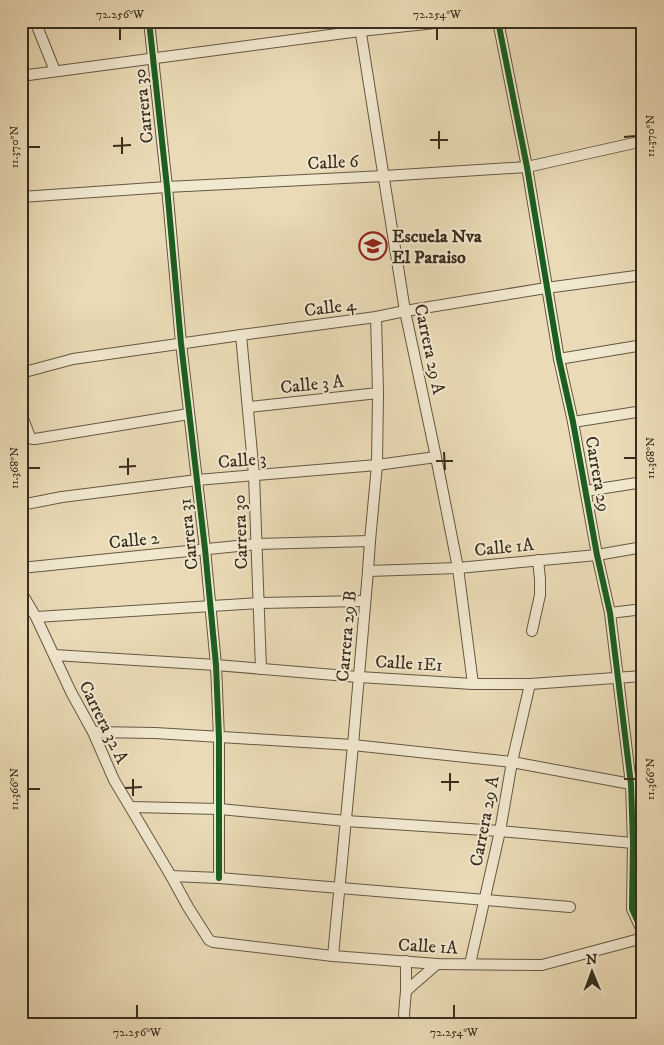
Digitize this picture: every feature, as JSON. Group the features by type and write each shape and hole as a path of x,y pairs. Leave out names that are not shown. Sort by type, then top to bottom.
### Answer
{"street":[{"path":"35,21 55,72"},
{"name":"Carrera 30","path":"149,21 167,187"},
{"path":"21,76 153,59 359,26 454,21"},
{"name":"Carrera 29","path":"498,21 527,167 559,359 610,613 631,784 633,843 632,908 643,934"},
{"path":"639,21 643,39"},
{"name":"Carrera 29 A","path":"359,26 405,311 458,568 473,684"},
{"name":"Calle 6","path":"21,197 527,167 643,142"},
{"name":"Carrera 31","path":"167,187 181,344 206,549 216,665 219,738 219,878"},
{"name":"Calle 4","path":"21,373 73,359 376,317 546,288 643,275"},
{"name":"Carrera 29 B","path":"333,956 377,465 376,317"},
{"name":"Carrera 30","path":"241,335 254,475 261,669"},
{"path":"559,359 643,345"},
{"name":"Calle 3 A","path":"249,408 378,393"},
{"path":"573,422 643,411"},
{"path":"21,413 30,437 35,440 189,414"},
{"name":"Calle 3","path":"21,505 62,497 197,480 377,465 436,457"},
{"path":"586,491 643,482"},
{"name":"Calle 2","path":"21,568 257,544 370,541"},
{"name":"Calle 1A","path":"368,571 458,568 597,555 643,547"},
{"path":"532,631 540,595 538,560"},
{"name":"Carrera 32 A","path":"21,592 36,617 114,780 209,940"},
{"path":"36,617 260,603 365,601"},
{"path":"610,613 643,609"},
{"name":"Calle 1E1","path":"54,654 473,684 530,684 643,676"},
{"name":"Carrera 29 A","path":"470,964 530,684"},
{"path":"92,732 155,733 353,746 512,762 643,785"},
{"path":"131,807 220,809 346,821 500,831 633,843"},
{"path":"171,876 219,878 570,907"},
{"name":"Calle 1A","path":"209,940 333,956 437,964 542,965 643,938"},
{"path":"405,1024 406,961"},
{"path":"406,991 437,964"}],"cycle path":[{"path":"149,21 216,665 219,738 219,878"},
{"path":"498,21 527,167 559,359 610,613 631,784 633,843 632,909 643,933"}],"place":[{"name":"Escuela Nva El Paraiso","path":"373,246"}]}
